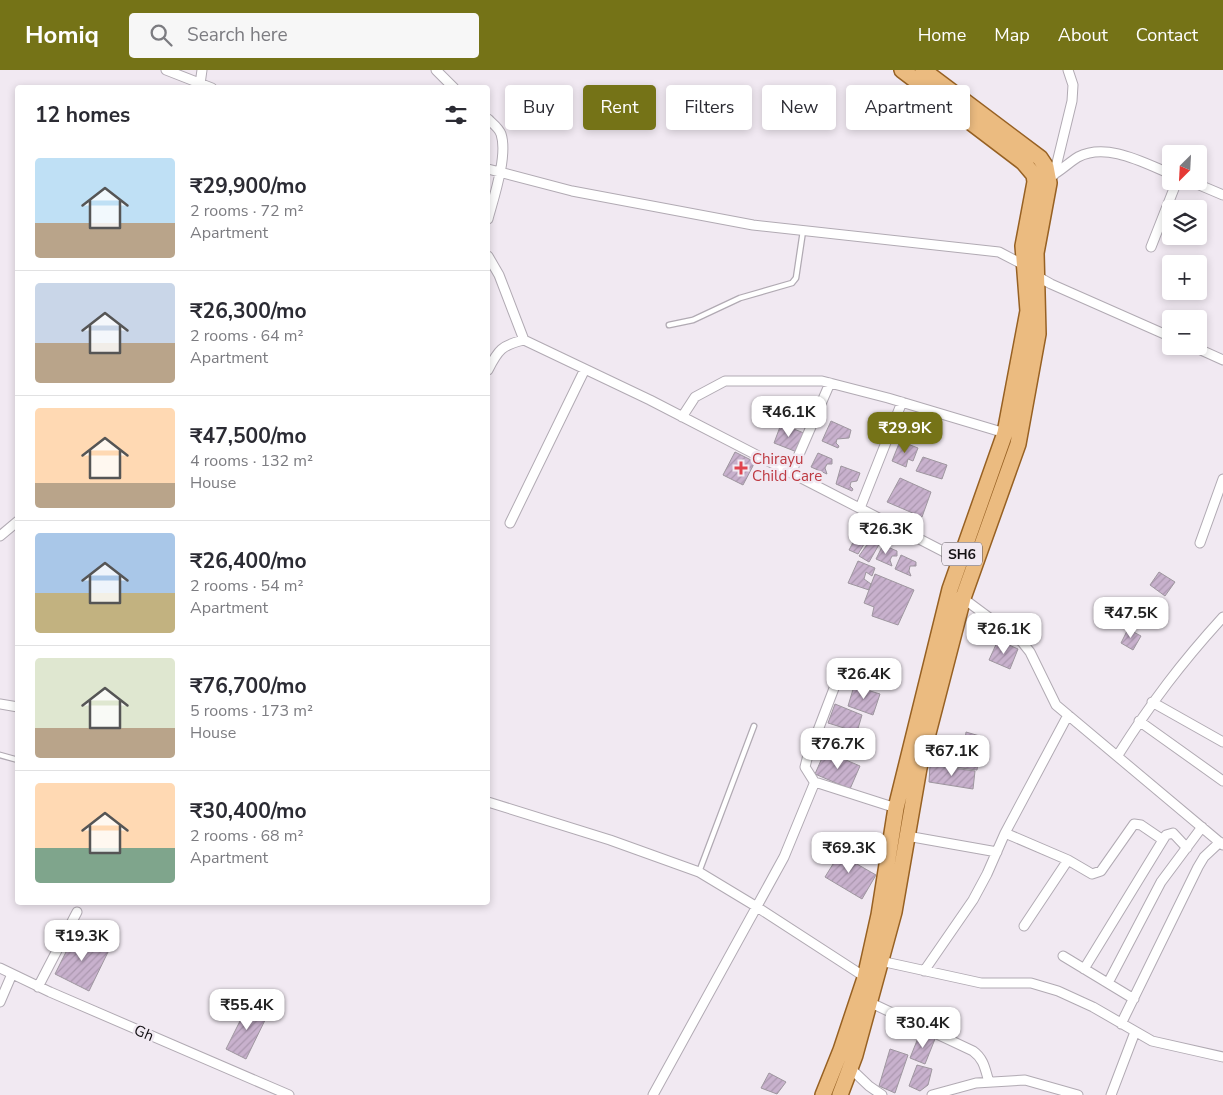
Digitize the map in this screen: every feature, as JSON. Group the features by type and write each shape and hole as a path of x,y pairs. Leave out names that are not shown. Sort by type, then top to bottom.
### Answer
{"main road":[{"name":"SH6","path":"875,959 894,912 919,768 963,598 1018,444 1038,334 1036,253 1051,176 1040,158 1001,136 902,70"},
{"name":"SH6","path":"840,1095 844,1063 875,959 879,915 896,808 950,589 1005,433 1028,311 1023,246 1035,189 1034,175 1001,136 923,70"},
{"name":"SH6","path":"824,1095 844,1063 869,1002 870,980"}],"street":[{"path":"166,70 203,85"},
{"path":"200,84 202,70"},
{"path":"436,70 451,85"},
{"path":"1051,176 1072,101 1073,85 1068,70"},
{"path":"490,121 502,136 501,172 490,212"},
{"path":"1051,176 1079,157 1097,151 1127,156 1162,170"},
{"path":"490,169 601,196 754,225 999,252 1024,265 1038,277 1162,333"},
{"path":"1208,189 1223,195"},
{"path":"1151,246 1173,190"},
{"path":"490,259 499,275 524,340"},
{"path":"490,366 498,351 509,344 524,340 682,417 960,560"},
{"path":"1207,353 1223,360"},
{"path":"510,523 585,369"},
{"path":"682,417 695,397 725,381 830,383 902,402 1005,433"},
{"path":"790,472 830,383"},
{"path":"860,508 902,402"},
{"path":"1200,543 1223,479"},
{"path":"0,536 15,524"},
{"path":"950,589 1022,642 1030,652 1056,705 1222,844 1204,857 1198,867 1121,1024"},
{"path":"1118,755 1152,702 1181,664 1223,617"},
{"path":"841,670 805,767 815,783 896,808"},
{"path":"1152,702 1223,742"},
{"path":"0,704 15,706"},
{"path":"924,971 973,900 1005,833 1068,715"},
{"path":"1139,722 1223,781"},
{"path":"654,1095 784,857 815,783"},
{"path":"490,803 610,840 699,872 758,907 870,980"},
{"path":"1005,833 1068,860 1092,874 1097,874 1134,824 1141,825 1163,840"},
{"path":"1108,983 1155,893 1202,827"},
{"path":"1084,969 1163,840 1172,833 1187,848"},
{"path":"907,836 997,852"},
{"path":"1024,926 1068,860"},
{"path":"38,987 77,912"},
{"path":"1063,956 1134,999"},
{"path":"875,959 981,983 1031,983 1058,991 1135,1032 1163,1044 1223,1057"},
{"name":"Gh","path":"0,968 38,987 289,1095"},
{"path":"0,1002 12,974"},
{"path":"869,1002 973,1051 984,1064 989,1082"},
{"path":"1111,1095 1135,1032"},
{"path":"844,1063 882,1095"},
{"path":"932,1095 989,1082 1025,1080 1078,1095"}],"lane":[{"path":"669,325 692,320 740,298 792,283 796,278 803,230"},
{"path":"699,872 754,726"},
{"path":"0,755 15,759"}],"building":[{"path":"795,399 817,408 807,429 785,419"},
{"path":"831,421 851,430 849,438 837,439 838,448 822,441"},
{"path":"781,424 804,433 797,452 774,443"},
{"path":"900,441 918,448 913,461 908,459 906,467 892,461"},
{"path":"735,452 755,462 743,485 723,475"},
{"path":"818,453 832,459 832,464 827,464 825,468 827,474 811,467"},
{"path":"923,457 947,465 942,479 916,471"},
{"path":"841,466 860,473 857,481 851,482 852,491 836,484"},
{"path":"900,478 931,492 922,517 887,502"},
{"path":"860,529 869,536 858,554 849,550"},
{"path":"873,536 881,541 869,562 859,556"},
{"path":"883,545 897,551 897,556 892,556 890,560 892,566 876,559"},
{"path":"901,555 916,562 916,566 910,566 911,576 895,569"},
{"path":"858,561 875,568 872,576 866,572 864,579 871,584 869,590 848,583"},
{"path":"1159,572 1175,582 1165,596 1150,585"},
{"path":"875,574 914,590 898,625 872,616 874,607 864,603"},
{"path":"1128,629 1141,636 1133,650 1121,643"},
{"path":"998,640 1018,649 1010,669 989,660"},
{"path":"854,686 880,694 873,715 848,706"},
{"path":"835,704 862,715 857,732 828,723"},
{"path":"966,732 983,737 981,754 964,749"},
{"path":"930,747 979,755 977,770 929,764"},
{"path":"825,751 860,766 850,789 815,774"},
{"path":"930,765 975,771 973,789 929,782"},
{"path":"829,848 876,875 862,899 825,877 833,864 823,858"},
{"path":"75,934 109,950 89,991 55,974"},
{"path":"249,1003 269,1012 246,1059 226,1049"},
{"path":"920,1033 935,1039 925,1064 910,1058"},
{"path":"890,1049 908,1055 895,1093 879,1086"},
{"path":"917,1065 932,1069 928,1085 920,1091 909,1086"},
{"path":"769,1073 786,1082 777,1094 761,1088"}],"place":[{"name":"Chirayu Child Care","path":"741,468"}]}
